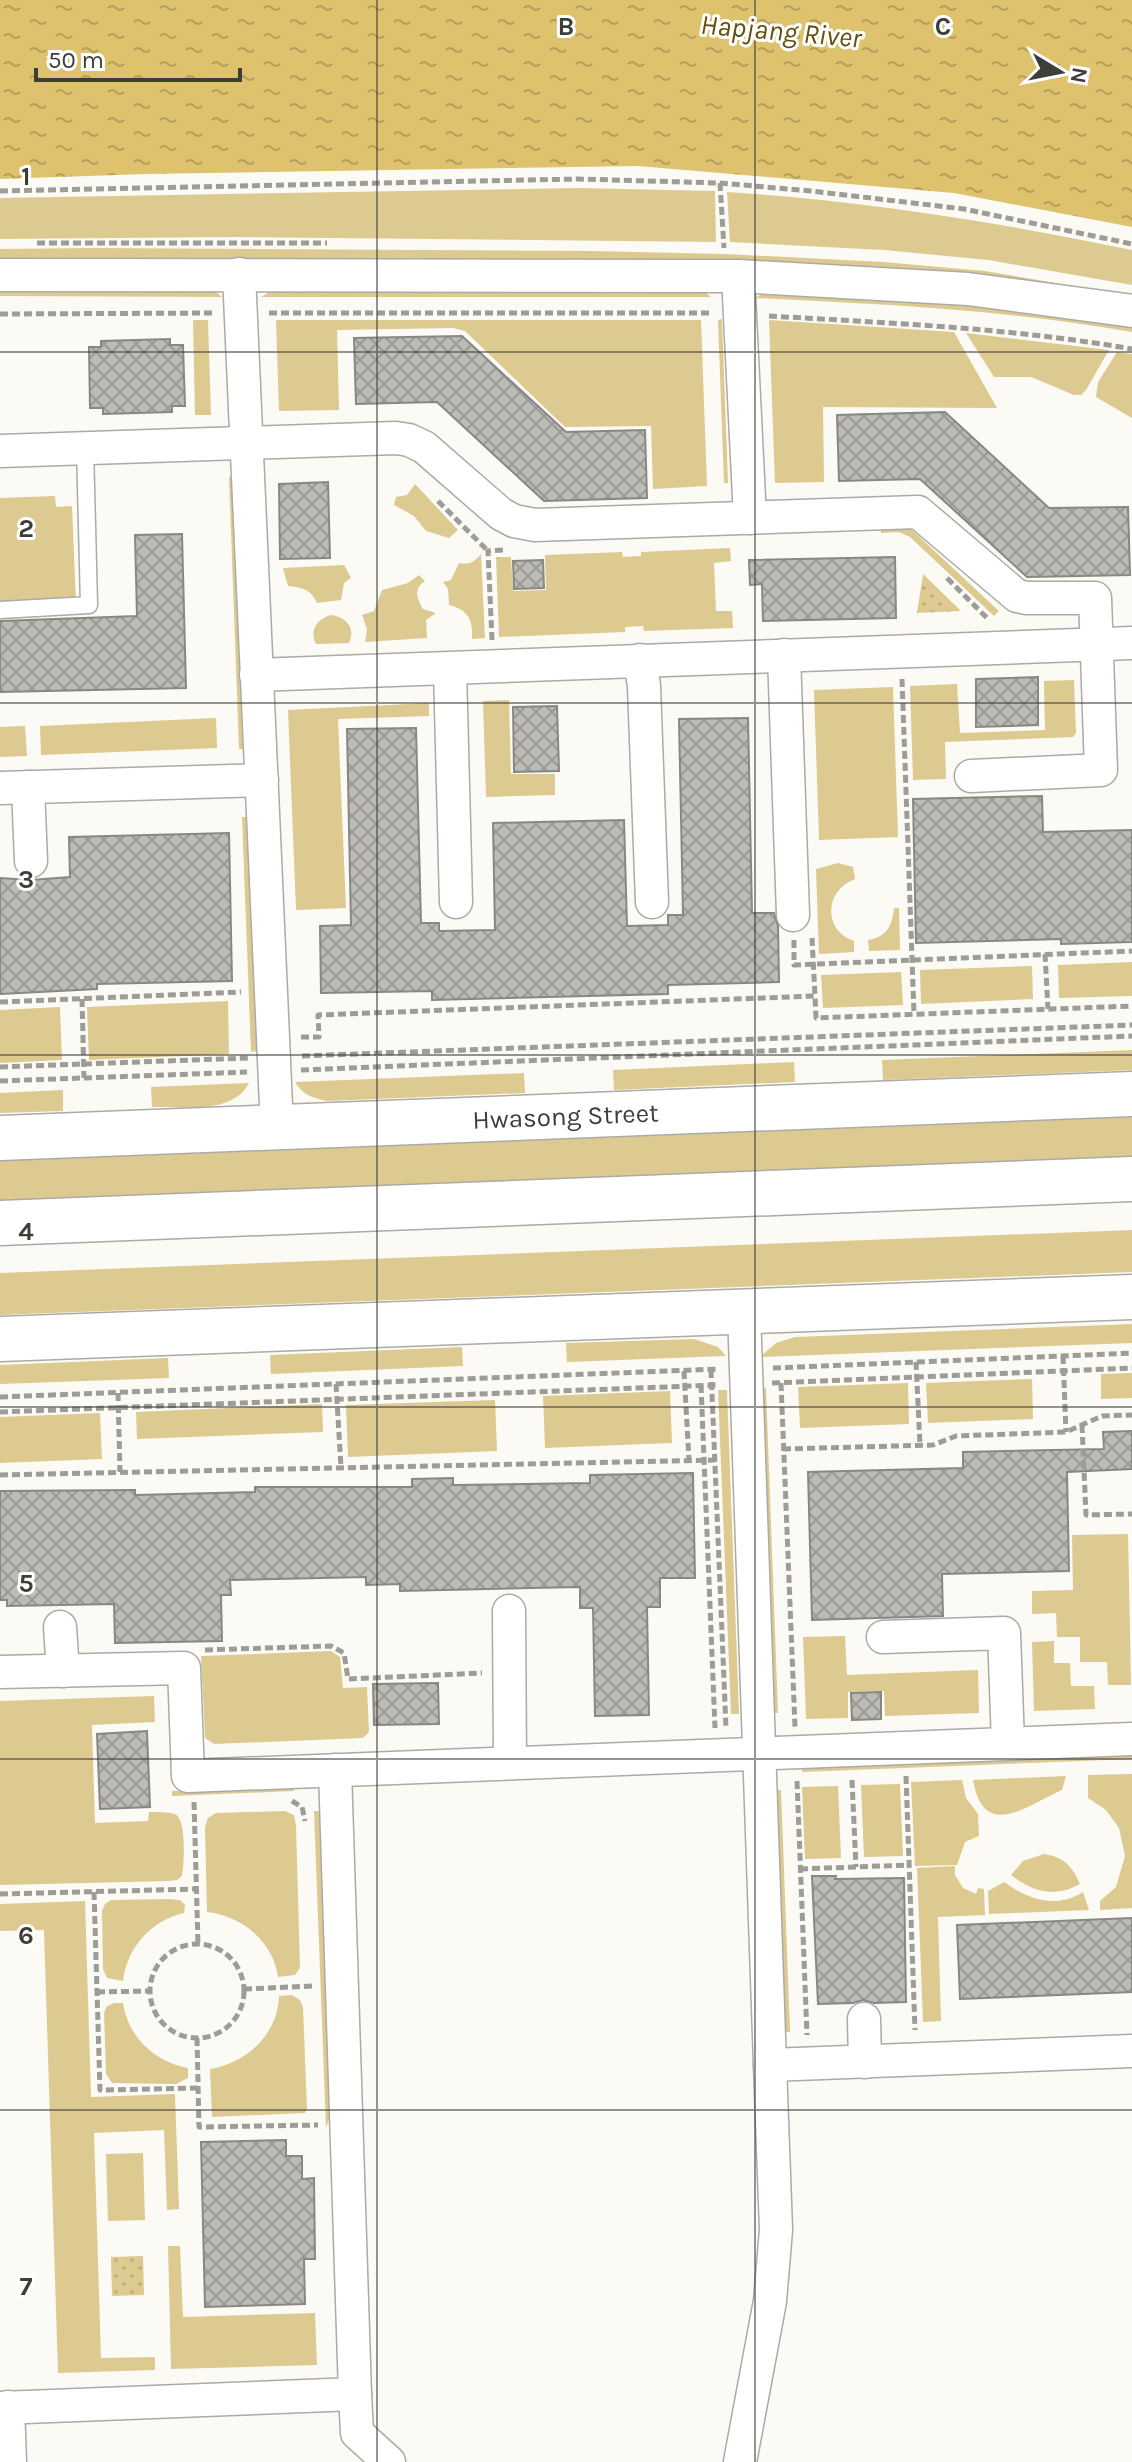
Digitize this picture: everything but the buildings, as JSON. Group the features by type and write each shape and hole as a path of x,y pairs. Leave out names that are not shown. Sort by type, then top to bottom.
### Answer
{"main road":[{"name":"Hwasong Street","path":"0,1138 1132,1094"},
{"path":"0,1223 1132,1179"},
{"path":"0,1253 1132,1209"},
{"path":"0,1339 1132,1297"}],"street":[{"path":"239,274 256,675 282,1062 277,1128"},
{"path":"0,275 738,276 968,289 1132,311"},
{"path":"738,276 750,518"},
{"path":"0,451 246,441 409,440 424,447 501,514 514,521 535,525 918,512 1017,596 1095,598 1101,770 971,776"},
{"path":"256,675 1132,643"},
{"path":"784,655 793,915"},
{"path":"640,660 644,686 652,902"},
{"path":"450,669 456,902"},
{"path":"31,861 14,787 262,780"},
{"path":"740,2462 770,2301 776,2230 744,1312"},
{"path":"509,1611 510,1763"},
{"path":"60,1627 63,1671"},
{"path":"883,1637 1004,1633 1008,1743"},
{"path":"0,1672 184,1668 188,1776 1132,1739"},
{"path":"335,1770 357,2433 389,2462"},
{"path":"864,2019 865,2062"},
{"path":"770,2065 1132,2051"},
{"path":"10,2462 4,2407 355,2394"}],"lane":[{"path":"0,610 89,605 85,447"}],"path":[{"path":"0,191 578,179 720,183 964,209 1132,244"},
{"path":"720,183 723,239"},
{"path":"0,314 739,313 956,327 1057,337 1132,349"},
{"path":"433,497 488,551 493,667"},
{"path":"488,551 520,549"},
{"path":"941,572 991,622 977,623"},
{"path":"901,677 914,1014"},
{"path":"887,678 917,677"},
{"path":"793,915 794,965 1132,951"},
{"path":"1045,954 1048,1009"},
{"path":"0,1002 241,992"},
{"path":"282,1062 296,1038 319,1037 318,1015 815,996 816,1018 1132,1006"},
{"path":"82,999 84,1078"},
{"path":"0,1067 282,1062 1132,1025"},
{"path":"0,1081 84,1078 282,1062 297,1070 1132,1036"},
{"path":"0,1412 712,1385 746,1376 916,1362 1132,1353"},
{"path":"1063,1356 1066,1432"},
{"path":"916,1362 920,1445"},
{"path":"0,1397 711,1370 746,1376 917,1377 1132,1368"},
{"path":"701,1385 715,1730 726,1730 711,1370"},
{"path":"684,1371 689,1460"},
{"path":"336,1384 341,1467"},
{"path":"118,1393 120,1472"},
{"path":"774,1450 933,1445 956,1436 1066,1432 1102,1416 1132,1415"},
{"path":"1082,1425 1086,1515 1132,1514"},
{"path":"0,1475 715,1460"},
{"path":"195,1650 331,1646 344,1653 348,1679 509,1672"},
{"path":"906,1775 915,2034"},
{"path":"852,1780 856,1867"},
{"path":"278,1800 292,1800 302,1807 305,1822"},
{"path":"179,1801 208,1801"},
{"path":"194,1801 198,1944"},
{"path":"791,1869 909,1865"},
{"path":"0,1894 196,1889"},
{"path":"94,1892 100,2090 198,2088"},
{"path":"198,1944 212,1946 225,1953 236,1964 244,1989 242,2006 225,2030 197,2038 183,2036 159,2019 150,1991 153,1976 170,1953 183,1946 198,1944"},
{"path":"313,1971 314,2001"},
{"path":"244,1989 313,1986"},
{"path":"97,1992 150,1991"},
{"path":"197,2038 199,2127 318,2125 318,2140"}],"shaded area":[{"path":"579,188 715,191 716,242 236,237 0,239 0,198"},
{"path":"727,192 931,214 1132,250 1132,285 988,260 884,250 730,242"},
{"path":"0,249 725,254 985,271 1132,296 0,261"},
{"path":"0,288 215,291 222,297 0,296"},
{"path":"273,290 705,292 711,297 261,297"},
{"path":"765,292 916,299 1132,325 1132,332 991,313 755,298"},
{"path":"722,319 728,483 724,483 718,320"},
{"path":"193,320 208,320 211,415 195,415"},
{"path":"276,320 701,320 707,486 653,489 651,426 565,427 465,331 453,328 337,330 339,410 279,411"},
{"path":"769,320 954,332 997,408 823,407 824,482 775,483"},
{"path":"966,333 1109,350 1086,390 1081,395 1074,395 1031,377 994,377"},
{"path":"1117,352 1132,354 1132,418 1096,397 1098,382"},
{"path":"229,477 234,477 244,749 239,749"},
{"path":"415,484 458,530 449,538 426,531 414,516 394,505 396,497 407,495"},
{"path":"55,496 56,507 72,506 76,604 0,607 0,498"},
{"path":"881,527 907,527 912,530 999,611 994,616 910,537 899,532 881,533"},
{"path":"730,548 731,561 714,563 716,611 732,611 733,628 644,631 643,626 625,627 625,632 499,637 496,557 511,557 513,591 546,590 545,555 622,552 623,557 641,556 641,552"},
{"path":"481,554 485,638 472,639 468,616 449,605 448,589 443,582 451,580 459,563 472,562"},
{"path":"344,565 351,578 344,583 341,600 317,603 306,590 288,586 283,568"},
{"path":"923,574 961,611 917,613"},
{"path":"419,575 425,581 418,590 419,601 423,609 436,613 426,620 427,638 365,642 367,629 362,615 374,611 382,590 408,583"},
{"path":"331,615 348,624 351,633 349,643 316,644 313,634 316,626"},
{"path":"1074,680 1076,733 1073,737 945,742 946,779 913,780 910,686 957,684 960,733 1045,730 1044,681"},
{"path":"893,687 898,837 819,840 814,690"},
{"path":"509,700 511,774 555,774 555,795 486,797 483,701"},
{"path":"429,703 429,716 338,719 346,908 296,910 288,710"},
{"path":"216,718 217,748 41,755 40,726"},
{"path":"25,726 27,756 0,757 0,727"},
{"path":"242,817 248,817 257,1051 251,1052"},
{"path":"838,863 853,867 855,879 837,892 831,910 837,929 854,941 854,952 819,954 816,869"},
{"path":"894,908 899,908 900,950 869,951 868,940 887,930"},
{"path":"1132,962 1132,996 1059,998 1058,965"},
{"path":"1032,966 1033,999 921,1004 920,970"},
{"path":"901,972 903,1005 823,1008 821,975"},
{"path":"228,1001 229,1054 89,1060 87,1007"},
{"path":"60,1007 62,1060 0,1063 0,1010"},
{"path":"1132,1050 1132,1070 883,1080 882,1060"},
{"path":"794,1062 795,1082 614,1090 613,1070"},
{"path":"524,1073 525,1093 327,1101 308,1095 295,1082"},
{"path":"249,1083 242,1093 219,1104 206,1107 152,1107 151,1087"},
{"path":"63,1090 63,1111 0,1113 0,1093"},
{"path":"1132,1117 1132,1159 0,1202 0,1161"},
{"path":"1132,1230 1132,1272 0,1315 0,1273"},
{"path":"1132,1324 1132,1343 760,1357 776,1343 795,1337"},
{"path":"694,1339 718,1347 726,1356 567,1362 566,1343"},
{"path":"462,1347 463,1366 271,1374 270,1355"},
{"path":"168,1358 169,1378 0,1384 0,1365"},
{"path":"1132,1373 1132,1398 1101,1399 1101,1374"},
{"path":"1032,1379 1033,1419 928,1423 926,1383"},
{"path":"908,1383 909,1424 800,1428 798,1387"},
{"path":"758,1388 766,1388 778,1713 769,1713"},
{"path":"718,1390 727,1390 739,1714 731,1714"},
{"path":"670,1391 672,1443 545,1448 543,1396"},
{"path":"495,1400 497,1451 348,1457 346,1405"},
{"path":"322,1404 323,1432 137,1439 136,1412"},
{"path":"100,1413 102,1459 0,1463 0,1417"},
{"path":"1128,1534 1131,1685 1108,1685 1107,1662 1080,1662 1080,1637 1057,1637 1056,1613 1032,1614 1032,1591 1073,1590 1072,1535"},
{"path":"845,1636 847,1675 978,1670 979,1713 885,1716 884,1691 848,1692 848,1718 806,1719 803,1637"},
{"path":"1054,1641 1054,1663 1070,1663 1071,1686 1094,1686 1095,1709 1034,1711 1032,1642"},
{"path":"331,1651 340,1657 343,1688 367,1687 369,1732 363,1738 214,1744 205,1738 201,1656"},
{"path":"154,1696 155,1722 92,1725 95,1823 148,1821 149,1812 175,1814 183,1833 182,1876 169,1881 0,1885 0,1701"},
{"path":"1132,1755 1132,1759 802,1772 802,1767"},
{"path":"1132,1774 1132,1908 1100,1910 1100,1901 1116,1887 1125,1856 1119,1828 1106,1810 1088,1798 1088,1775"},
{"path":"1066,1776 1062,1790 1022,1810 997,1815 987,1810 979,1799 973,1780"},
{"path":"962,1780 966,1798 978,1814 979,1836 965,1842 957,1865 915,1866 911,1782"},
{"path":"900,1784 903,1856 864,1857 861,1785"},
{"path":"293,1786 294,1791 172,1796 172,1791"},
{"path":"838,1786 841,1858 805,1859 802,1787"},
{"path":"772,1790 781,1790 790,2032 781,2032"},
{"path":"285,1811 294,1815 296,1826 300,1968 295,1975 278,1977 270,1952 254,1932 232,1919 207,1912 205,1827 208,1818 216,1813"},
{"path":"314,1811 320,1811 330,2116 326,2128"},
{"path":"1044,1854 1066,1863 1080,1884 1062,1891 1044,1891 1028,1886 1011,1875 1023,1861"},
{"path":"955,1866 955,1875 963,1888 976,1894 978,1888 984,1889 985,1915 938,1917 941,2021 923,2022 917,1868"},
{"path":"1004,1882 1023,1894 1043,1900 1063,1900 1083,1892 1089,1910 989,1914 988,1891"},
{"path":"111,1900 180,1900 185,1905 184,1913 162,1922 143,1937 130,1957 123,1981 107,1978 103,1969 102,1911 105,1904"},
{"path":"85,1901 91,2097 175,2094 179,2209 167,2210 164,2130 94,2133 101,2358 155,2357 155,2370 58,2373 44,1930 0,1931 0,1904"},
{"path":"292,1995 300,2000 303,2007 305,2113 212,2117 210,2069 236,2060 258,2044 273,2023 279,1996"},
{"path":"123,2003 131,2027 145,2046 165,2060 188,2068 188,2078 176,2084 112,2083 106,2074 104,2013 107,2006"},
{"path":"143,2153 145,2220 108,2221 106,2154"},
{"path":"168,2246 180,2246 183,2317 315,2313 317,2365 171,2369"},
{"path":"143,2256 144,2295 112,2296 111,2257"}],"water":[{"name":"Hapjang River","path":"0,0 1132,0 1132,227 954,193 638,166 0,179"}]}
